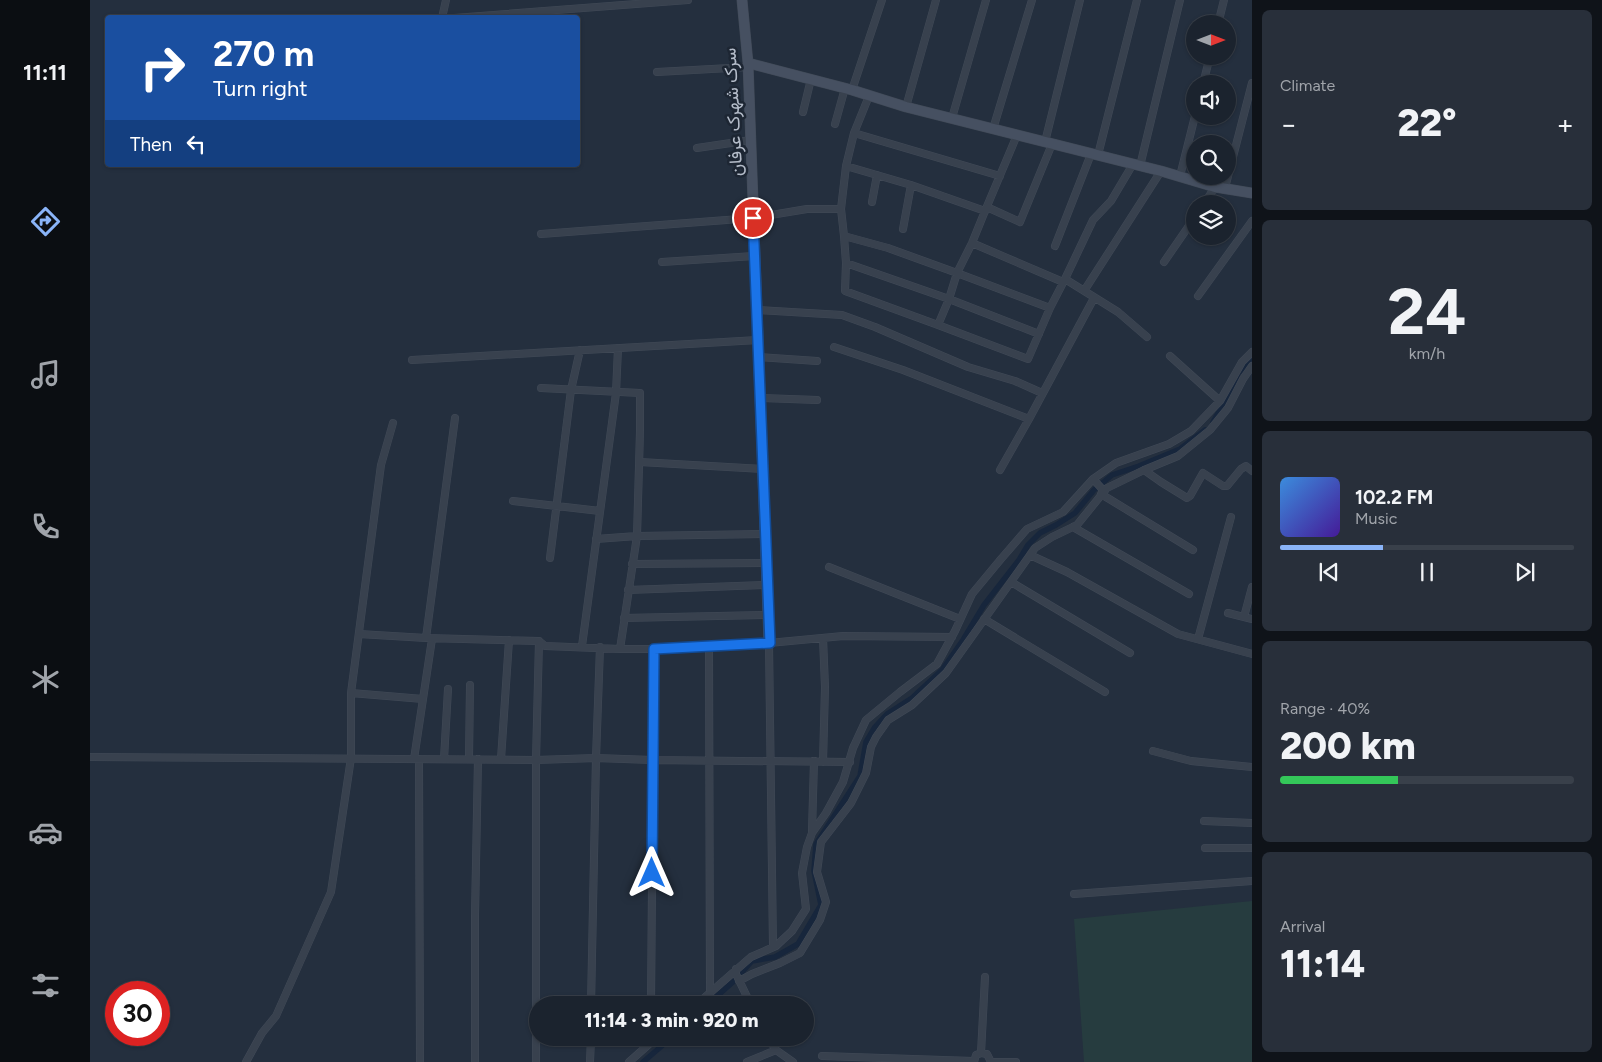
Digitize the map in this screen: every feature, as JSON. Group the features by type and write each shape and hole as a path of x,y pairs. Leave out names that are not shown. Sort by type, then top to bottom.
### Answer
{"street":[{"path":"443,15 446,0"},
{"path":"493,15 688,0"},
{"name":"سرک شهرک عرفان","path":"742,0 748,65 770,643"},
{"path":"835,124 882,0"},
{"path":"906,107 936,0"},
{"path":"952,118 986,0"},
{"path":"993,129 1032,0"},
{"path":"846,166 911,185 985,211 989,208 1020,222 1048,143 1080,0"},
{"path":"1055,246 1095,155 1137,0"},
{"path":"869,96 854,133 846,166 841,209 846,263 845,292 1028,359 1092,220 1111,201 1136,165 1180,0"},
{"path":"1220,15 1224,0"},
{"path":"657,72 748,65 1161,171 1220,188 1252,193"},
{"path":"803,112 811,80"},
{"path":"1213,195 1220,188 1252,83"},
{"path":"1180,176 1193,125"},
{"path":"854,133 1000,176"},
{"path":"938,325 957,273 972,243 1017,135"},
{"path":"697,148 751,140"},
{"path":"1084,291 1161,171"},
{"path":"872,202 877,175"},
{"path":"903,230 911,185"},
{"path":"540,234 753,218 807,210 841,209"},
{"path":"1198,296 1252,221"},
{"path":"1164,262 1186,230"},
{"path":"844,236 888,248 1050,308"},
{"path":"972,243 1084,291 1118,312 1147,338"},
{"path":"662,262 754,256"},
{"path":"846,263 949,299 1039,334"},
{"path":"1000,470 1094,298"},
{"path":"757,310 842,315 968,367 1015,381 1042,393"},
{"path":"412,360 758,340"},
{"path":"834,347 903,370 1029,419"},
{"path":"582,646 616,393 618,348"},
{"path":"550,558 571,390 580,350"},
{"path":"812,832 826,813 843,782 853,748 866,720 937,664 972,594 1027,529 1063,512 1093,479 1116,463 1169,444 1191,431 1220,401 1242,362 1252,352"},
{"path":"758,356 817,361"},
{"path":"1170,356 1220,401"},
{"path":"737,975 752,974 800,953 820,920 826,902 817,872 821,842 851,803 866,772 871,747 888,720 912,705 946,673 1035,548 1077,524 1108,488 1178,456 1210,430 1228,408 1252,366"},
{"path":"541,388 640,393 640,462 636,536 620,649"},
{"path":"760,398 817,400"},
{"path":"420,1062 417,759 455,418"},
{"path":"246,1062 262,1033 276,1016 331,892 351,758 351,693 381,465 393,423"},
{"path":"640,462 763,469"},
{"path":"1144,470 1187,498 1203,473 1223,486 1227,486 1241,469 1246,466 1252,471"},
{"path":"1093,479 1102,493 1193,550"},
{"path":"513,501 600,511"},
{"path":"1198,639 1231,517"},
{"path":"1072,527 1189,594"},
{"path":"596,538 765,534"},
{"path":"1030,555 1066,572 1178,634 1252,654"},
{"path":"632,564 766,563"},
{"path":"829,567 960,619"},
{"path":"1011,582 1130,653"},
{"path":"628,590 767,584"},
{"path":"1244,617 1252,587"},
{"path":"1228,613 1252,619"},
{"path":"624,618 768,615"},
{"path":"984,619 1105,692"},
{"path":"359,634 539,641 545,646 620,649 770,643 843,636 952,637"},
{"path":"822,762 825,687 823,638"},
{"path":"501,759 509,640"},
{"path":"536,1062 536,760 539,641"},
{"path":"770,643 773,947"},
{"path":"709,646 710,992"},
{"path":"591,996 600,647"},
{"path":"651,996 654,649"},
{"path":"937,664 946,673"},
{"path":"469,759 470,685"},
{"path":"444,759 448,689"},
{"path":"351,693 423,699"},
{"path":"1153,751 1191,762 1252,767"},
{"path":"90,756 536,760 596,758 850,762"},
{"path":"475,1062 478,759"},
{"path":"706,996 737,975 751,957 773,947 792,931 806,909 802,873 812,832 814,762"},
{"path":"1204,821 1252,823"},
{"path":"1205,848 1252,848"},
{"path":"1074,894 1252,881"},
{"path":"737,975 747,996"},
{"path":"982,1053 985,977"},
{"path":"590,1062 591,1046"},
{"path":"630,1062 646,1046"},
{"path":"773,1046 793,1062"},
{"path":"747,1062 776,1050"},
{"path":"822,1056 974,1062 976,1055 982,1053 987,1054 991,1062 1016,1062"}],"green space":[{"path":"1252,901 1252,1062 1084,1062 1074,919"}],"waterway":[{"path":"1213,422 1229,394 1238,373 1252,360"},
{"path":"717,996 752,961 775,957 798,944 821,905 814,871 816,844 860,776 866,742 875,727 887,714 912,698 942,670 984,605 1019,560 1028,545 1040,533 1075,513 1094,490 1112,475 1180,449 1205,430"},
{"path":"643,1062 662,1046"}],"route":[{"path":"652,873 654,649 770,643 753,218"}]}
